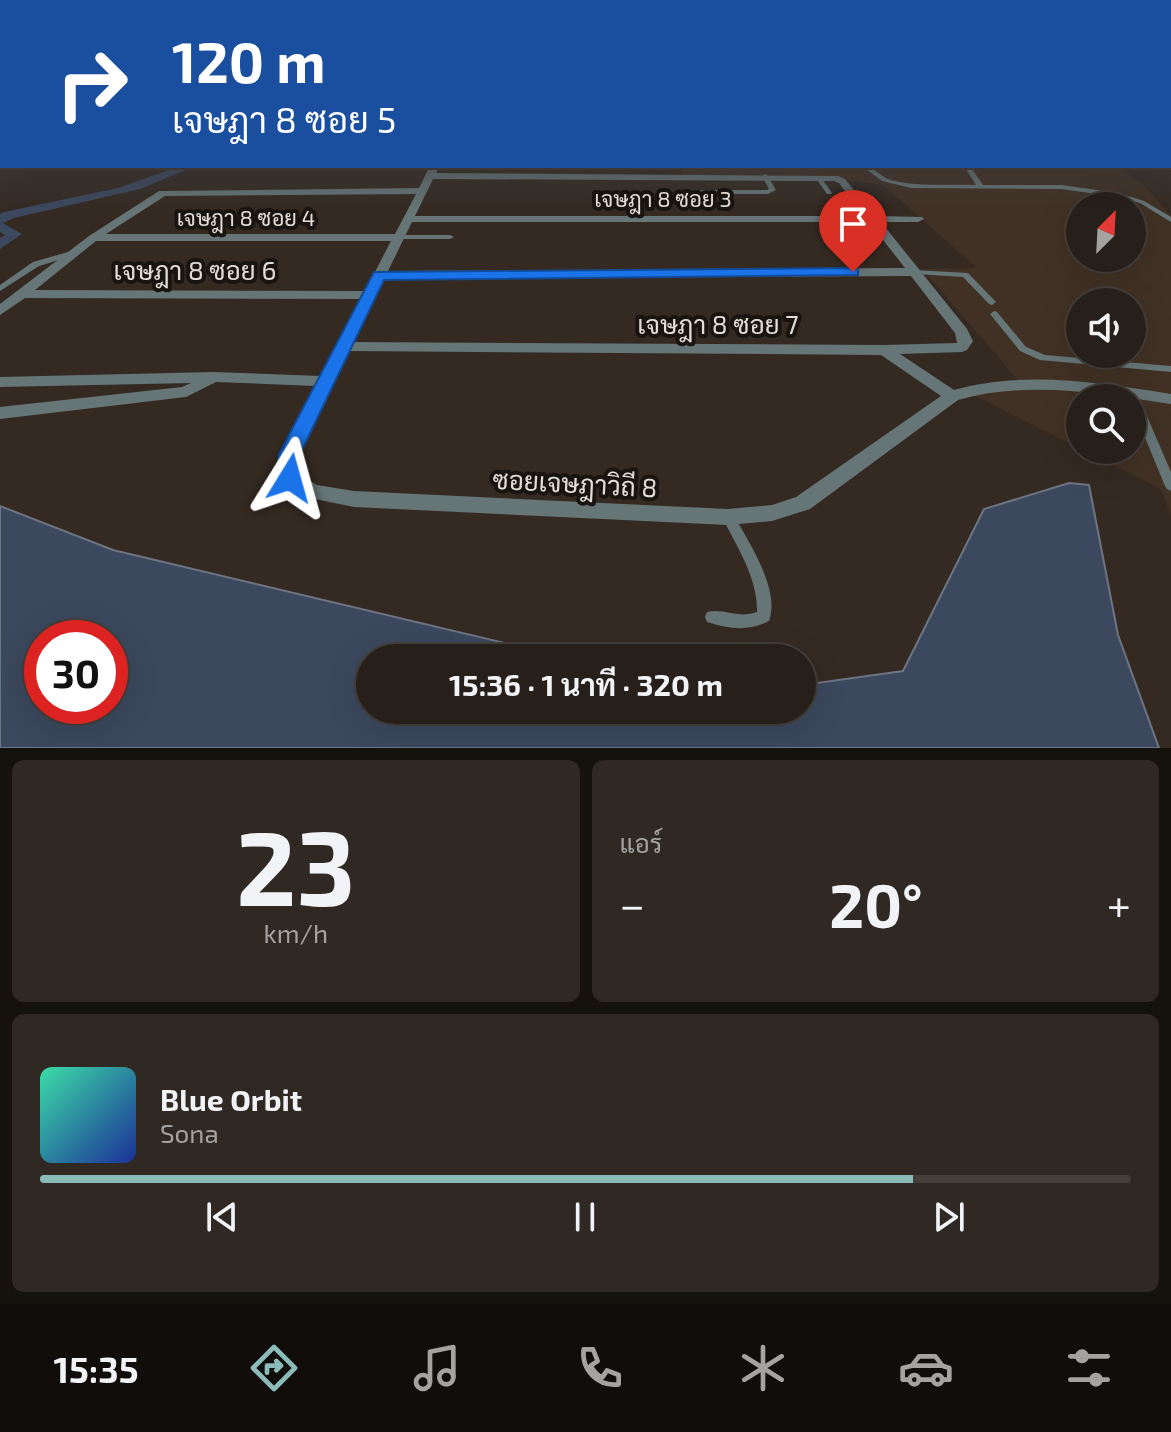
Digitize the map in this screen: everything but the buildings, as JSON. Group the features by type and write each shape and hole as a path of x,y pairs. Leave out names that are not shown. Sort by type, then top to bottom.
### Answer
{"street":[{"path":"0,311 93,238 163,193 429,178 818,177"},
{"name":"เจษฎา 8 ซอย 7","path":"343,346 884,350 962,347 966,341 916,272 842,181 818,177"},
{"name":"ซอยเจษฎาวิถี 8","path":"429,178 288,456 290,478 312,492 354,499 728,517 772,513 803,503 952,396 984,387 1023,384 1066,388"},
{"name":"เจษฎา 8 ซอย 3","path":"408,219 918,219"},
{"name":"เจษฎา 8 ซอย 4","path":"93,238 398,237"},
{"path":"379,275 916,272"},
{"name":"เจษฎา 8 ซอย 6","path":"18,297 369,295"},
{"path":"884,350 952,396"},
{"path":"0,413 186,392 213,377"},
{"path":"0,382 213,377 326,381"},
{"path":"99,403 117,379"},
{"name":"ซอยเจษฎาวิถี 8","path":"1146,395 1171,399"}],"lane":[{"path":"868,168 896,184 1061,187 1119,195 1142,202 1171,220"},
{"path":"968,168 981,187"},
{"path":"702,192 768,192 773,190 765,176"},
{"path":"818,177 829,193"},
{"path":"398,237 450,237"},
{"path":"0,289 36,264 75,252"},
{"path":"916,272 965,275 992,302"},
{"path":"0,299 18,297"},
{"path":"994,314 1023,349 1043,358 1171,369"},
{"path":"1146,426 1171,486"},
{"path":"712,617 745,624 754,622 764,616 766,604 761,584 728,517"}],"shaded area":[{"path":"683,168 1119,168 1144,185 1171,216 1171,516 1161,489 1111,464 1146,464 1146,384 1066,384 1066,442 962,389 1023,386 922,269 977,268 883,185 848,180 683,177"}],"water":[{"path":"1069,483 1089,485 1118,635 1159,748 0,748 0,506 113,550 509,644 356,644 356,724 816,724 816,683 903,671 984,509"}],"waterway":[{"path":"0,220 29,208 136,187 185,168"},
{"path":"0,227 15,234 0,245"}],"route":[{"path":"290,478 288,456 379,275 853,272"}]}
